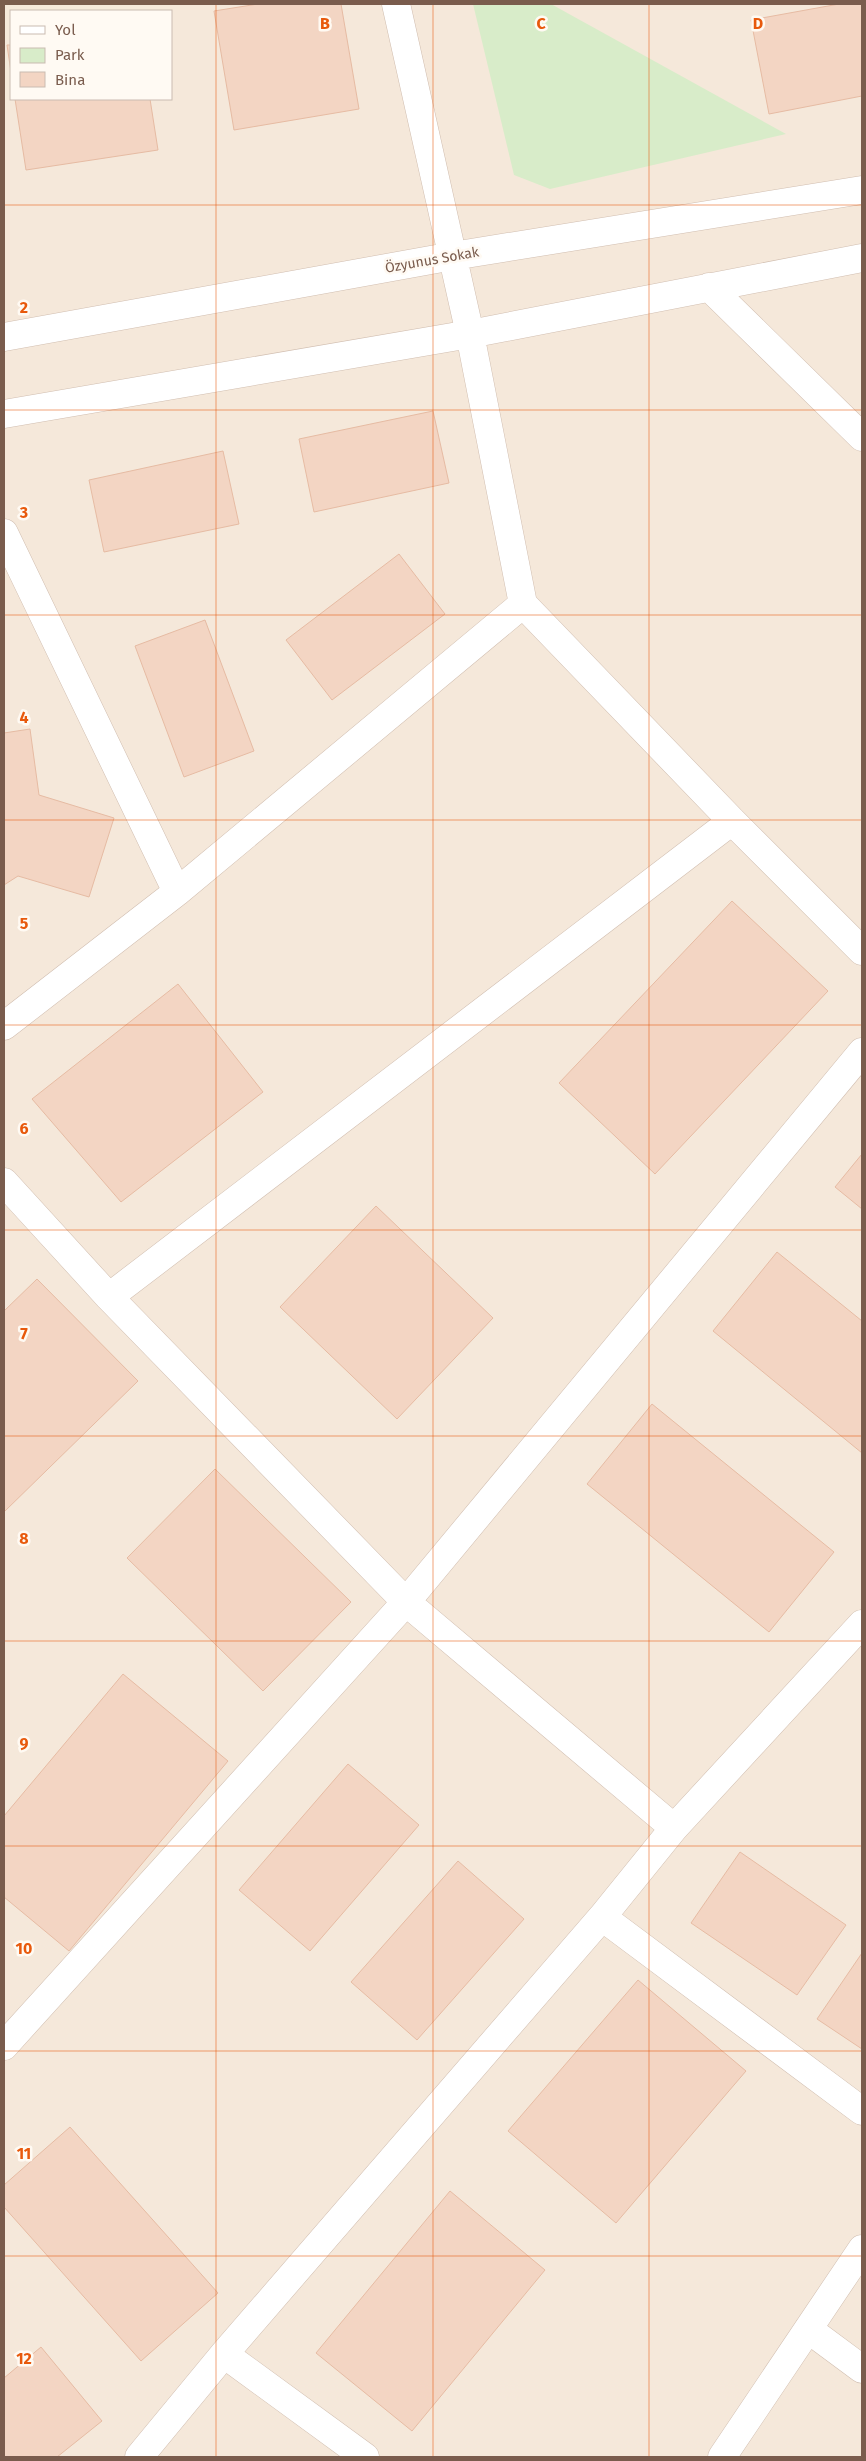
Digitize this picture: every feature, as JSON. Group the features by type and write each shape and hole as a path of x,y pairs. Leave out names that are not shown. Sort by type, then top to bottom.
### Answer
{"street":[{"path":"396,4 470,334 523,604 732,821 862,951"},
{"name":"Özyunus Sokak","path":"4,337 453,256 862,190"},
{"path":"4,414 470,334 862,258"},
{"path":"709,287 862,437"},
{"path":"4,533 177,892"},
{"path":"4,1026 177,892 523,604"},
{"path":"108,1297 732,821"},
{"path":"4,2046 406,1602 862,1052"},
{"path":"4,1182 108,1297 406,1602 674,1828"},
{"path":"139,2457 224,2354 602,1917 674,1828 862,1624"},
{"path":"602,1917 862,2111"},
{"path":"722,2457 862,2249"},
{"path":"808,2329 862,2369"},
{"path":"224,2354 365,2457"}],"shaded area":[{"path":"4,4 862,4 862,2457 4,2457"}],"green space":[{"path":"473,4 551,4 786,134 550,189 514,175"}],"building":[{"path":"258,4 341,4 359,109 234,130 214,11"},
{"path":"839,4 862,4 862,96 769,114 751,20"},
{"path":"7,45 10,45 10,65"},
{"path":"15,100 150,100 158,150 26,170"},
{"path":"433,411 449,483 314,512 299,439"},
{"path":"223,451 239,524 104,552 89,480"},
{"path":"399,554 445,614 332,700 286,640"},
{"path":"205,620 254,751 184,777 135,646"},
{"path":"30,729 39,795 114,818 89,897 18,876 4,885 4,733"},
{"path":"732,901 828,991 655,1174 559,1083"},
{"path":"178,984 263,1092 121,1202 32,1099"},
{"path":"862,1154 862,1209 835,1187"},
{"path":"376,1206 493,1318 397,1419 280,1307"},
{"path":"777,1252 862,1321 862,1453 713,1331"},
{"path":"37,1279 138,1381 4,1512 4,1311"},
{"path":"652,1404 834,1552 769,1632 587,1484"},
{"path":"215,1469 351,1602 263,1691 127,1558"},
{"path":"123,1674 228,1761 69,1951 4,1897 4,1816"},
{"path":"348,1764 419,1825 310,1951 239,1890"},
{"path":"740,1852 846,1925 797,1995 691,1923"},
{"path":"458,1861 524,1919 417,2040 351,1982"},
{"path":"862,1953 862,2049 817,2019"},
{"path":"638,1980 746,2071 616,2223 508,2131"},
{"path":"70,2127 218,2293 141,2361 4,2207 4,2185"},
{"path":"450,2191 545,2270 412,2431 316,2353"},
{"path":"41,2347 102,2421 57,2457 4,2457 4,2378"}]}
